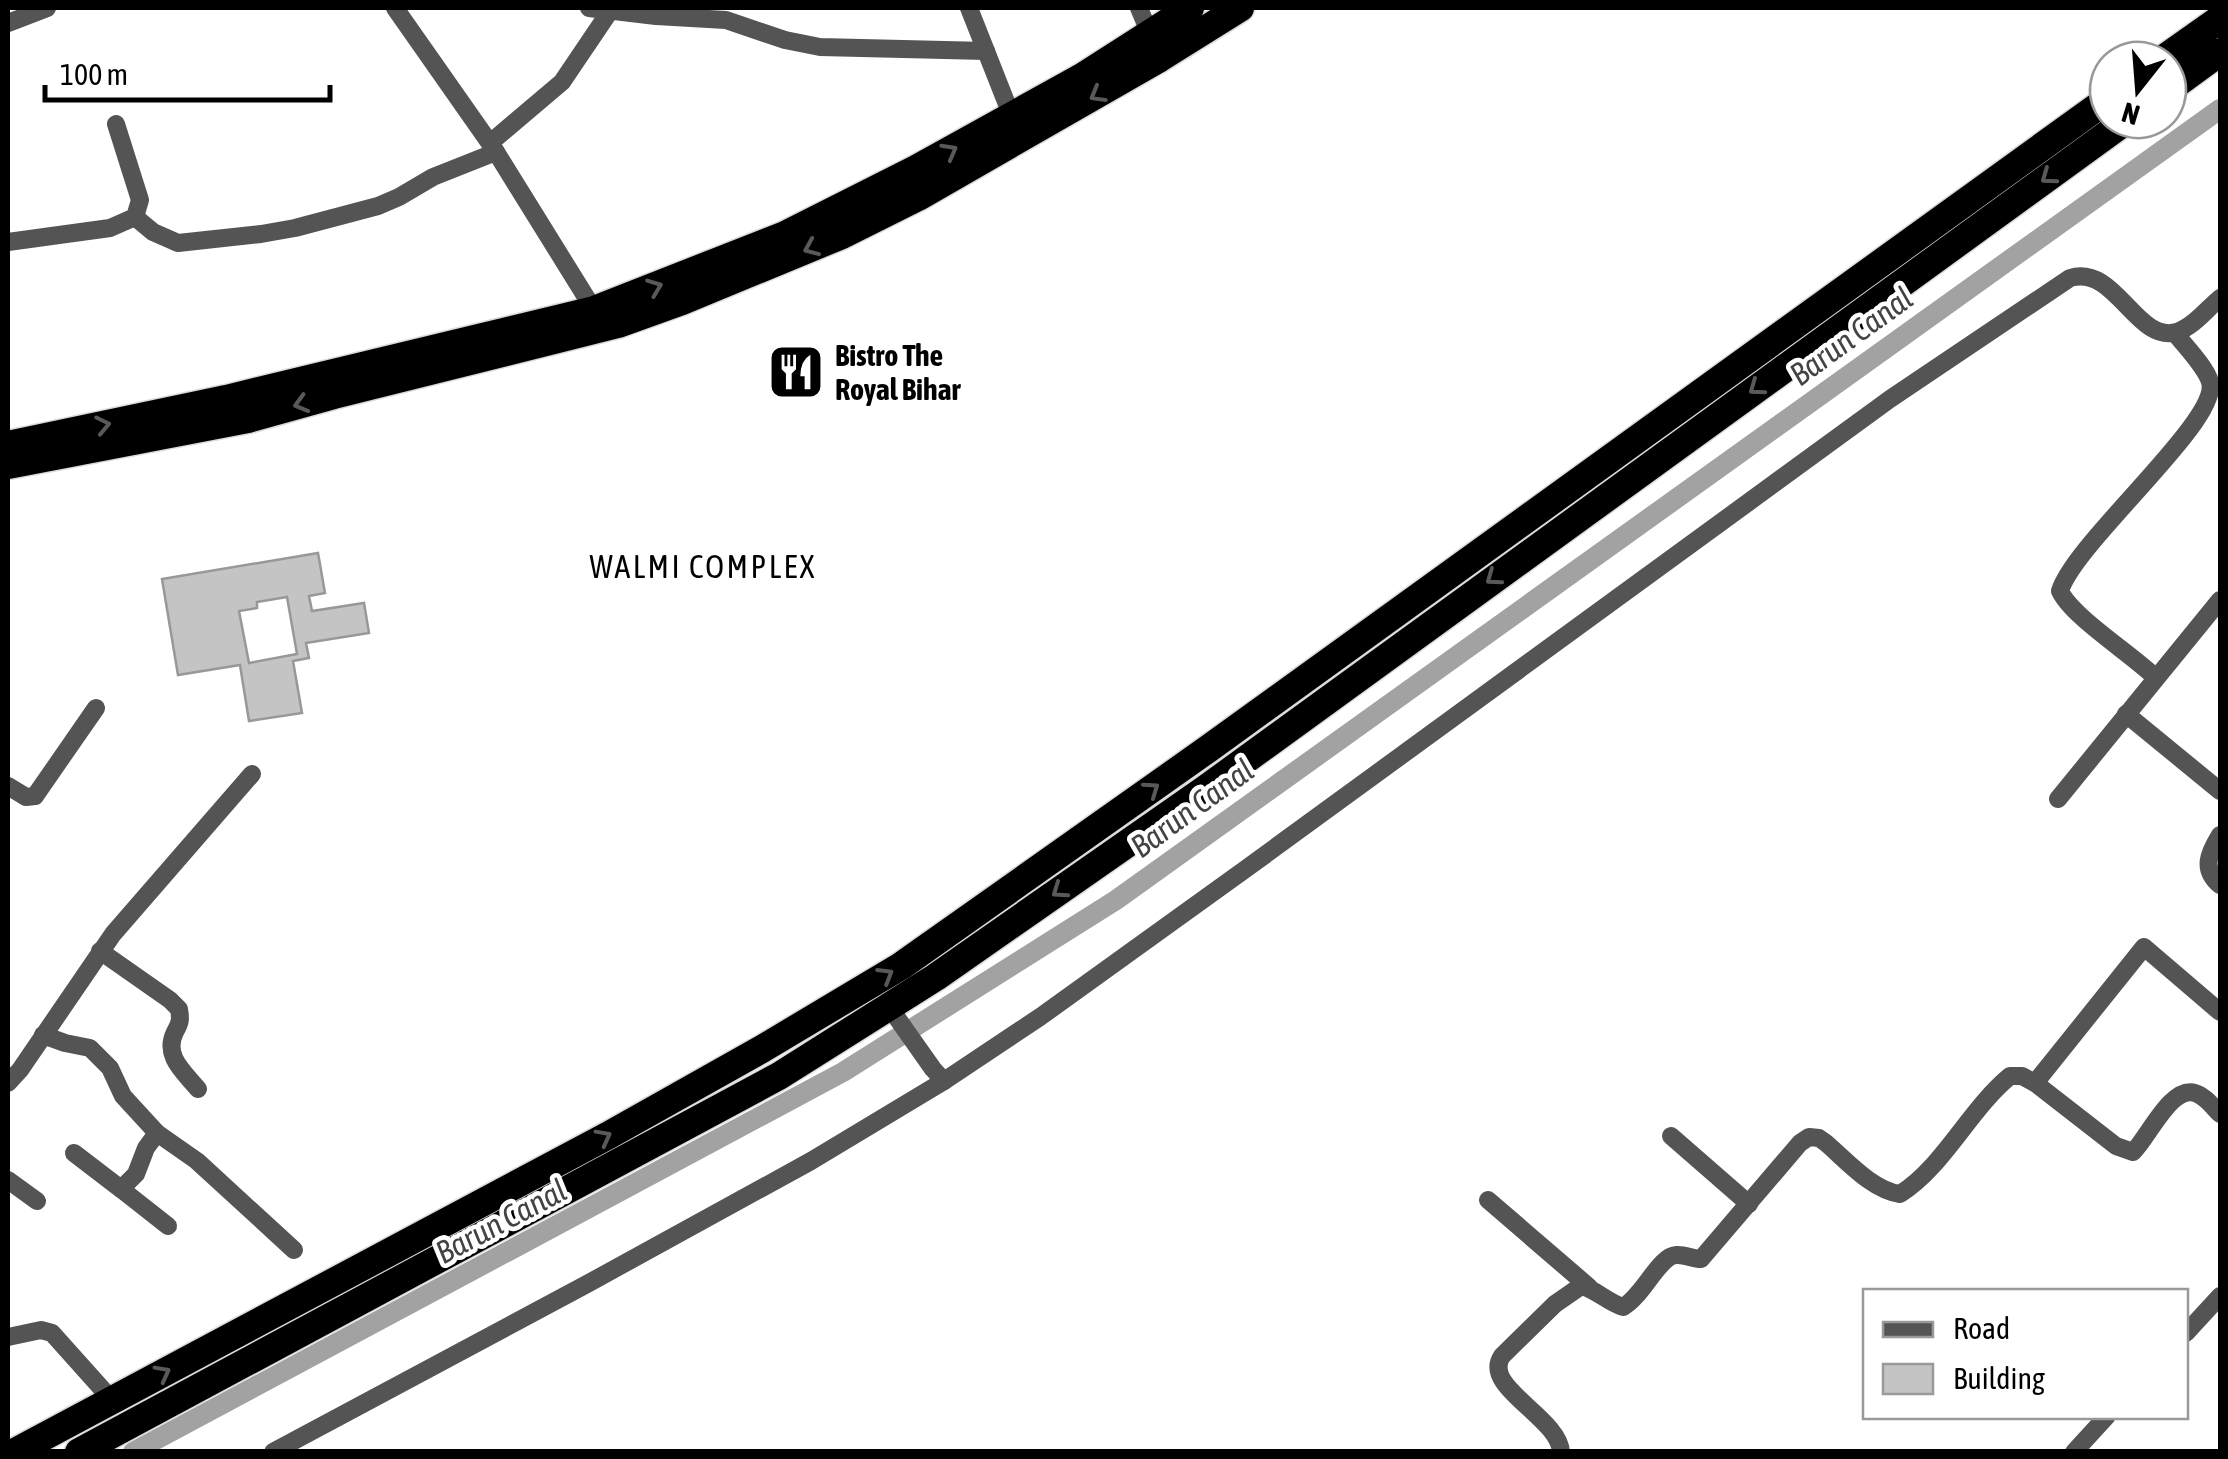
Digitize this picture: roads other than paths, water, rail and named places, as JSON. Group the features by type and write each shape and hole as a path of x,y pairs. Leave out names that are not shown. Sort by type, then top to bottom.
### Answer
{"highway":[{"path":"8,445 226,399 594,310 785,236 1012,117 1190,8"},
{"path":"8,465 248,419 618,324 682,301 842,235 918,197 1150,33 1240,8"},
{"path":"2188,41 2220,18"},
{"path":"2188,75 2220,52"},
{"path":"15,1452 608,1134 762,1049 900,966 1208,749 2088,113"},
{"path":"79,1452 896,1015 2099,140"}],"street":[{"path":"8,22 47,8"},
{"path":"394,8 493,148 594,310"},
{"path":"589,8 726,20 820,47 986,51"},
{"path":"969,8 1012,117"},
{"path":"135,217 164,238 178,242 294,228 399,197 493,148 562,82 610,9"},
{"path":"8,242 110,228 135,217 140,200 116,124"},
{"path":"273,1452 794,1170 938,1075 1040,1016 1890,399 2070,278 2080,275 2099,280 2156,330 2165,333 2197,319 2220,298"},
{"path":"2156,678 2078,613 2060,591 2087,550 2194,425 2210,395 2213,378 2174,332"},
{"path":"2058,799 2220,600"},
{"path":"8,786 26,797 35,796 96,708"},
{"path":"2126,714 2214,787 2220,766"},
{"path":"8,1083 124,920 252,774"},
{"path":"2220,834 2208,858 2208,870 2220,885"},
{"path":"2035,1083 2144,947 2220,1012"},
{"path":"100,951 179,1009 181,1016 170,1052 198,1089"},
{"path":"896,1015 938,1075"},
{"path":"44,1036 90,1048 110,1068 124,1096 157,1133 197,1161 294,1250"},
{"path":"1488,1200 1598,1296 1622,1307 1632,1302 1661,1262 1669,1257 1678,1254 1701,1260 1809,1137 1826,1143 1879,1187 1900,1194 1912,1186 1997,1086 2010,1076 2022,1076 2035,1083 2116,1146 2133,1152 2180,1094 2190,1092 2216,1102"},
{"path":"122,1189 136,1174 157,1133"},
{"path":"1671,1136 1749,1204"},
{"path":"74,1153 168,1226"},
{"path":"8,1180 37,1202"},
{"path":"1561,1452 1560,1440 1503,1383 1496,1364 1555,1304 1581,1286 1589,1287"},
{"path":"2188,1331 2216,1310"},
{"path":"8,1337 40,1330 52,1333 112,1400"},
{"path":"2074,1452 2104,1419"}],"waterway":[{"name":"Barun Canal","path":"133,1452 843,1072 1116,900 2220,109"}],"place":[{"name":"Bistro The Royal Bihar","path":"796,372"}],"district":[{"name":"WALMI COMPLEX","path":"703,566"}]}
